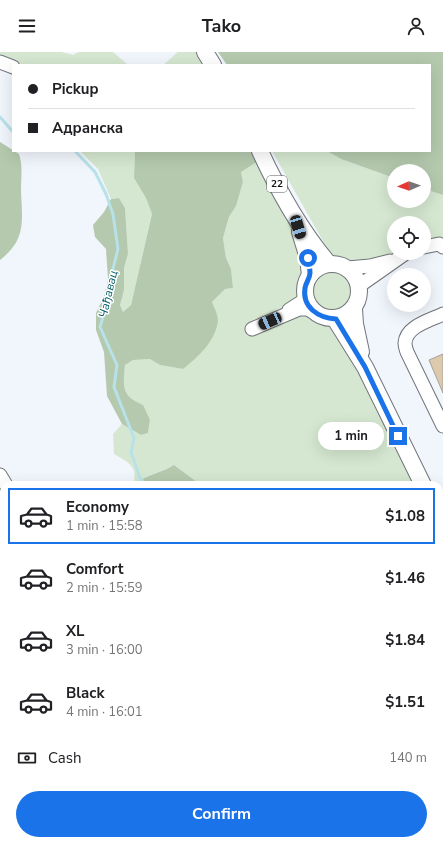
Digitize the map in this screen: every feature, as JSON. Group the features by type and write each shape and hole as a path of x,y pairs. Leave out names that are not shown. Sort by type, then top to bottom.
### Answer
{"main road":[{"path":"205,52 212,64"},
{"name":"22","path":"261,152 295,216 329,264"},
{"name":"22","path":"295,216 308,258 310,275 305,287 305,294"},
{"path":"310,275 316,268 329,264 342,265 348,268 356,277 360,295 354,309 356,331 365,367"},
{"path":"305,294 306,301 314,312 321,316 336,319 344,316 354,309"},
{"path":"336,319 365,367 421,481"}],"street":[{"path":"0,62 12,67"},
{"path":"431,246 439,244 443,247"},
{"path":"348,268 370,266 389,260"},
{"path":"359,286 396,260"},
{"path":"270,321 297,306 303,300 305,294"},
{"path":"252,329 299,309 307,309 314,312"},
{"path":"443,314 412,329 405,343 407,352 443,426"}],"green space":[{"path":"0,52 61,52 73,55 79,52 113,52 127,64 12,65 0,62"},
{"path":"178,52 205,52 212,64 164,64"},
{"path":"218,52 443,52 443,195 431,191 431,164 387,164 387,175 341,159 329,152 431,152 431,64 226,64"},
{"path":"0,142 12,150 12,152 19,154 21,167 22,220 19,237 9,252 0,260"},
{"path":"81,152 135,152 134,178 146,198 152,214 131,305 123,312 120,305 124,290 124,268 128,254 125,208 119,198 111,199 98,169"},
{"path":"135,152 260,152 263,158 241,172 243,182 236,206 229,217 223,238 226,258 231,269 233,288 225,289 212,302 217,313 218,320 217,328 210,342 195,359 183,369 160,365 150,359 133,360 125,365 125,390 131,398 143,405 150,420 148,433 141,435 122,424 107,396 104,352 96,330 96,313 104,297 108,279 106,249 95,237 93,225 104,212 111,199 119,198 125,208 128,254 124,268 124,290 120,305 123,312 131,305 152,214 146,198 134,178"},
{"path":"273,152 329,152 341,159 387,175 387,208 431,208 431,191 443,195 443,247 431,249 431,216 387,216 387,260 392,260 372,270 359,286 355,278 344,267 336,264"},
{"path":"263,158 325,265 313,273 307,284 306,295 309,305 316,313 326,317 338,317 352,311 359,347 421,481 196,481 174,465 149,475 140,481 135,481 134,471 131,465 114,454 113,434 122,424 141,435 148,433 150,420 125,393 123,384 125,365 133,360 151,359 160,365 183,369 218,319 212,302 225,289 233,288 231,269 226,258 223,238 229,217 236,206 243,182 241,172"},
{"path":"336,269 341,270 348,275 353,282 353,300 348,307 341,312 328,313 323,312 316,307 311,300 310,287 311,282 316,275 323,270"},
{"path":"174,465 196,481 139,481 144,478"}],"building":[{"path":"443,354 443,393 429,360"}],"waterway":[{"name":"Чађавац","path":"0,117 12,131"},
{"name":"Чађавац","path":"76,152 95,172 106,194 113,214 118,249 113,269 110,293 100,327 117,365 114,387 134,438 131,452 140,478 143,481"}],"route":[{"path":"308,258 310,275 305,287 306,301 314,312 321,316 336,319 346,338 355,349 365,367 398,436"}]}
